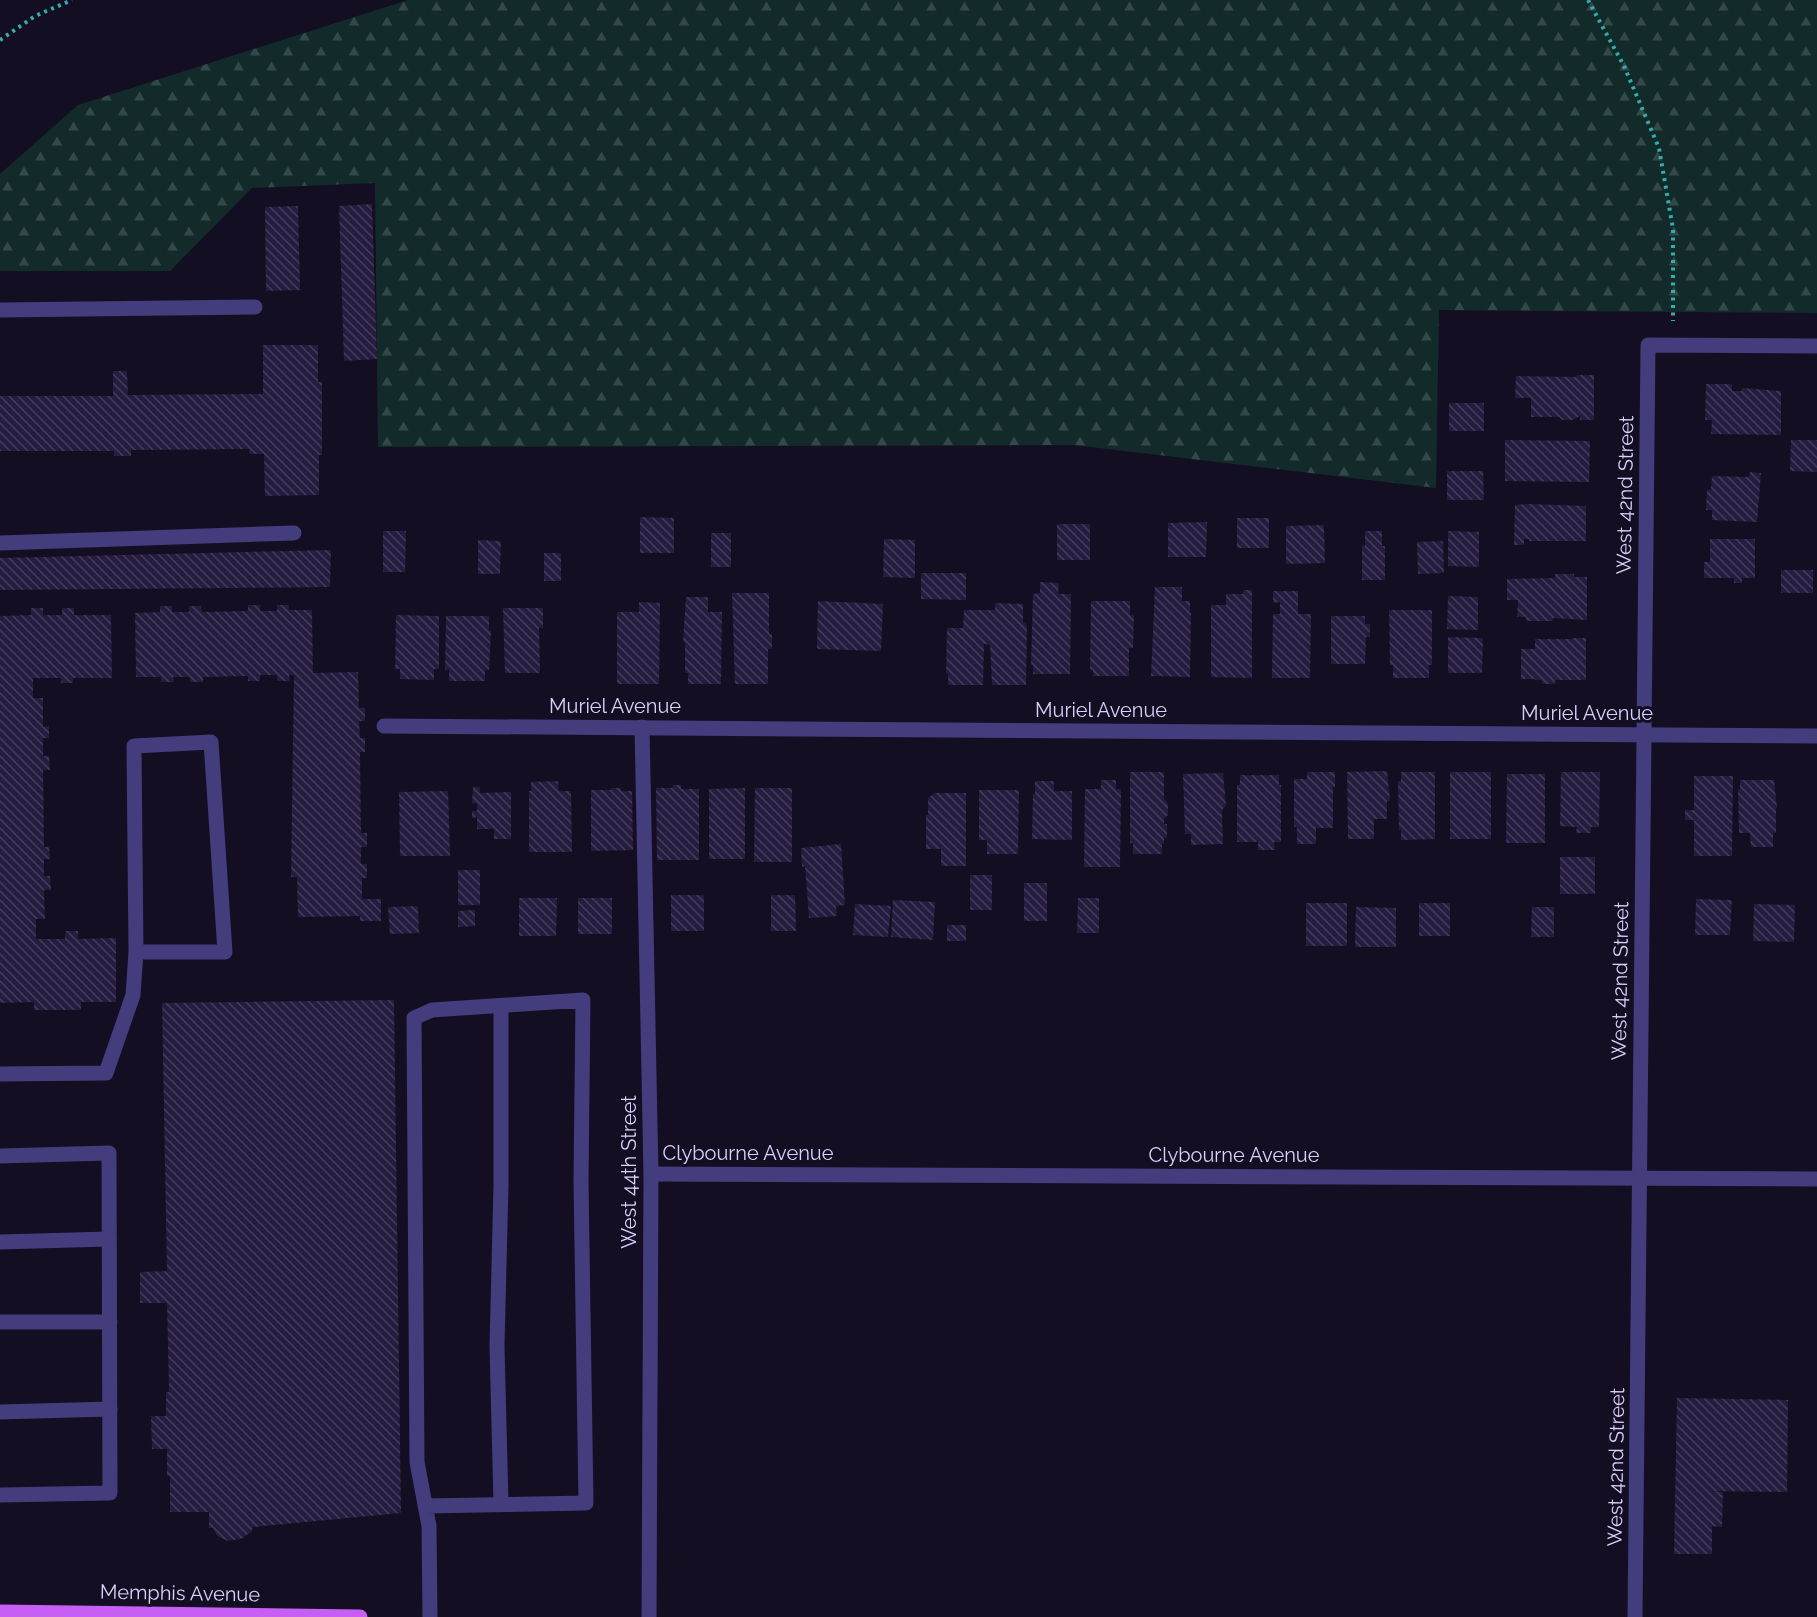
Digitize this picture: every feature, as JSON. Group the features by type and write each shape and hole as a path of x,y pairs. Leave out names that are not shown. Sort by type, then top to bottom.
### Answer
{"main road":[{"name":"Memphis Avenue","path":"0,1612 360,1617"}],"street":[{"path":"0,310 255,307"},
{"name":"West 42nd Street","path":"1635,1617 1648,345 1817,346"},
{"path":"0,543 294,533"},
{"name":"Muriel Avenue","path":"384,726 1817,736"},
{"name":"West 44th Street","path":"642,727 651,1174 648,1617"},
{"path":"0,1074 106,1073 133,995 136,952 134,746 212,742 225,952 136,952"},
{"path":"425,1506 586,1503 581,1182 584,1000 432,1010 414,1018 415,1415 417,1462 425,1506 429,1526 430,1617"},
{"path":"501,1006 498,1346 501,1504"},
{"path":"0,1156 109,1153 110,1322 110,1493 0,1495"},
{"name":"Clybourne Avenue","path":"651,1174 1817,1179"},
{"path":"0,1242 109,1239"},
{"path":"0,1322 110,1322"},
{"path":"0,1412 110,1409"}],"path":[{"path":"0,40 35,16 72,0"},
{"path":"1588,0 1624,66 1659,148 1673,229 1673,322"}],"green space":[{"path":"408,0 1817,0 1817,313 1439,310 1436,488 1074,445 378,447 375,183 252,188 170,271 0,271 0,174 78,105"}],"building":[{"path":"372,204 377,359 344,361 339,206"},
{"path":"298,206 300,290 266,291 265,207"},
{"path":"263,345 318,345 318,382 322,382 322,455 319,455 319,495 265,496 264,454 249,454 249,449 131,450 131,456 114,456 114,451 0,451 0,396 113,396 113,371 127,371 128,395 263,394"},
{"path":"1577,375 1594,375 1594,420 1580,420 1580,416 1573,420 1562,420 1559,417 1531,417 1531,398 1515,398 1516,376 1576,377"},
{"path":"1706,384 1732,384 1732,391 1742,391 1742,388 1781,391 1781,435 1711,434 1712,420 1705,420"},
{"path":"1449,403 1484,403 1484,431 1449,431"},
{"path":"1505,440 1590,441 1589,482 1505,481"},
{"path":"1791,440 1817,440 1817,472 1790,471"},
{"path":"1447,471 1483,471 1484,500 1447,500"},
{"path":"1750,472 1761,473 1757,522 1712,520 1712,510 1706,510 1707,490 1711,490 1712,476 1749,477"},
{"path":"1515,505 1586,506 1586,541 1529,541 1529,539 1524,539 1524,545 1514,545"},
{"path":"640,517 674,518 674,553 640,553"},
{"path":"1237,518 1269,518 1269,548 1237,548"},
{"path":"1207,522 1206,557 1168,557 1168,523"},
{"path":"1057,524 1090,524 1090,560 1057,560"},
{"path":"1324,525 1325,563 1286,564 1286,526"},
{"path":"383,531 406,531 405,572 383,572"},
{"path":"1365,531 1382,531 1382,546 1385,546 1385,580 1362,580 1362,546 1365,546"},
{"path":"1448,531 1479,532 1479,567 1448,566"},
{"path":"711,533 731,533 731,567 711,567"},
{"path":"884,539 915,540 915,578 883,577"},
{"path":"1710,539 1755,539 1755,578 1742,578 1742,583 1734,583 1734,578 1704,578 1704,562 1710,562"},
{"path":"478,540 501,541 500,574 478,574"},
{"path":"1443,541 1444,573 1418,574 1417,542"},
{"path":"331,550 330,587 0,590 0,558"},
{"path":"544,553 561,553 561,581 544,581"},
{"path":"1781,570 1813,570 1813,593 1781,593"},
{"path":"921,573 966,573 966,600 921,599"},
{"path":"1555,574 1587,577 1587,620 1553,618 1553,621 1526,621 1526,617 1517,617 1518,600 1507,600 1507,579 1555,578"},
{"path":"1040,582 1059,583 1058,594 1071,594 1070,674 1033,674 1033,665 1031,665 1033,594 1040,593"},
{"path":"1155,587 1182,587 1182,601 1190,601 1190,677 1151,676"},
{"path":"1244,590 1252,590 1252,678 1211,677 1211,605 1226,605 1226,594 1243,594"},
{"path":"1273,591 1298,591 1298,614 1311,614 1310,678 1272,678 1273,614 1280,614 1280,602 1273,603"},
{"path":"732,593 769,593 769,634 772,634 772,649 768,649 768,684 735,684"},
{"path":"1448,596 1478,597 1478,630 1447,629"},
{"path":"686,597 708,597 708,612 722,612 721,684 688,684 688,673 685,673 685,642 683,642"},
{"path":"818,601 883,604 881,651 817,649"},
{"path":"1091,601 1130,601 1130,615 1134,615 1133,648 1129,648 1129,676 1093,676 1093,670 1090,670"},
{"path":"639,602 660,603 659,684 617,684 617,612 639,612"},
{"path":"995,603 1023,604 1023,622 1026,623 1027,628 1026,685 992,685 990,645 984,644 983,685 948,685 948,673 946,674 947,628 963,628 964,610 995,610"},
{"path":"248,605 260,605 260,611 277,611 277,605 289,605 289,610 312,610 313,673 358,672 359,708 365,708 365,721 359,721 360,738 365,738 365,752 360,752 361,833 367,833 367,847 361,847 361,864 367,864 367,878 362,878 362,899 381,899 381,921 360,921 360,916 298,917 297,877 291,877 294,675 289,675 290,681 277,681 277,675 260,675 260,681 248,681 248,676 203,677 203,682 190,682 190,677 173,677 174,682 161,682 161,677 136,677 135,613 160,612 160,606 172,606 172,612 189,612 189,606 201,606 202,612 248,611"},
{"path":"31,608 43,608 43,615 62,615 62,608 74,608 74,615 111,615 112,678 73,678 73,683 61,683 61,678 33,678 33,698 43,698 43,727 49,726 49,738 43,738 43,756 49,756 50,770 43,770 44,847 49,847 50,859 44,859 44,876 50,876 51,890 44,890 45,919 36,919 36,939 65,939 65,931 78,931 78,939 116,938 116,1002 81,1002 81,1010 34,1010 34,1002 0,1003 0,616 31,615"},
{"path":"503,608 543,608 543,628 539,628 540,673 505,673"},
{"path":"1389,610 1432,610 1432,665 1429,665 1429,678 1393,678 1393,665 1390,665"},
{"path":"396,615 439,616 439,669 434,669 434,680 400,679 400,669 395,669"},
{"path":"446,616 489,616 489,631 491,631 489,670 485,670 485,681 449,681 449,670 445,670"},
{"path":"1331,616 1365,616 1365,624 1370,624 1370,637 1366,637 1365,664 1331,664"},
{"path":"1448,637 1483,638 1482,673 1448,673"},
{"path":"1586,638 1586,680 1555,680 1555,684 1542,684 1542,680 1521,679 1521,649 1535,649 1535,639"},
{"path":"1387,771 1390,801 1387,801 1387,819 1374,819 1374,839 1348,839 1347,772"},
{"path":"1130,772 1164,772 1164,799 1168,804 1168,815 1164,819 1164,824 1167,824 1167,838 1164,838 1164,844 1162,844 1162,854 1133,854 1133,843 1130,843"},
{"path":"1307,772 1335,772 1333,828 1316,828 1316,844 1297,844 1297,827 1294,827 1294,779 1307,779"},
{"path":"1401,772 1435,772 1435,839 1401,840 1398,781 1401,781"},
{"path":"1450,772 1491,772 1491,839 1450,839"},
{"path":"1561,772 1600,772 1599,827 1591,827 1591,833 1576,833 1577,827 1560,826"},
{"path":"1223,773 1226,805 1222,810 1223,844 1191,845 1191,834 1185,834 1183,774"},
{"path":"1507,774 1545,774 1545,843 1506,843"},
{"path":"1240,775 1279,775 1281,842 1274,842 1275,850 1258,850 1258,842 1237,842 1237,785 1240,785"},
{"path":"1694,776 1733,776 1732,856 1694,856 1694,820 1685,820 1685,810 1694,810"},
{"path":"1101,780 1116,780 1116,789 1121,789 1120,867 1084,867 1085,789 1101,789"},
{"path":"1740,780 1774,780 1777,808 1773,847 1751,847 1750,833 1739,833 1738,789 1740,789"},
{"path":"558,781 559,791 571,791 572,852 529,852 531,782"},
{"path":"1035,781 1054,781 1054,791 1072,791 1072,840 1032,839"},
{"path":"673,785 681,785 681,789 699,789 699,860 657,860 656,788 673,788"},
{"path":"473,787 480,787 480,793 511,792 511,839 494,839 494,829 477,829 477,817 472,818 472,811 477,811 477,803 472,804"},
{"path":"611,788 632,791 633,850 591,851 591,790 611,790"},
{"path":"745,788 745,859 709,859 709,789"},
{"path":"755,788 792,788 792,862 754,862"},
{"path":"979,790 1019,790 1018,854 987,854 987,840 979,840"},
{"path":"448,791 450,856 400,856 399,792"},
{"path":"935,793 966,793 966,866 941,866 941,849 926,849 928,798"},
{"path":"841,844 845,905 836,906 837,916 809,918 805,866 802,867 801,848"},
{"path":"1560,857 1595,857 1595,894 1560,894"},
{"path":"458,870 480,870 480,905 458,905"},
{"path":"970,875 992,875 992,910 970,910"},
{"path":"1024,883 1047,883 1047,921 1024,921"},
{"path":"671,895 704,895 704,931 671,931"},
{"path":"771,895 795,895 796,931 771,931"},
{"path":"519,898 557,898 556,936 519,936"},
{"path":"578,898 612,898 612,934 578,934"},
{"path":"1078,898 1099,898 1099,933 1077,933"},
{"path":"1696,899 1732,900 1730,935 1695,935"},
{"path":"893,900 935,902 933,940 891,937"},
{"path":"1306,903 1347,903 1347,946 1306,946"},
{"path":"1419,903 1450,903 1450,936 1419,936"},
{"path":"855,904 891,906 888,937 853,935"},
{"path":"1754,904 1795,905 1794,942 1753,941"},
{"path":"418,906 419,933 390,934 388,907"},
{"path":"1356,907 1396,908 1396,947 1355,947"},
{"path":"1532,907 1554,907 1554,937 1531,937"},
{"path":"475,910 475,926 458,927 458,911"},
{"path":"947,925 966,925 966,941 947,941"},
{"path":"394,1000 401,1513 253,1527 251,1532 241,1539 228,1541 217,1536 213,1528 209,1528 209,1512 170,1512 167,1449 152,1449 151,1416 166,1416 166,1392 169,1392 167,1303 140,1303 140,1272 167,1271 162,1003"},
{"path":"1677,1398 1788,1400 1787,1492 1709,1491 1723,1492 1722,1527 1712,1526 1712,1554 1674,1554"}]}
